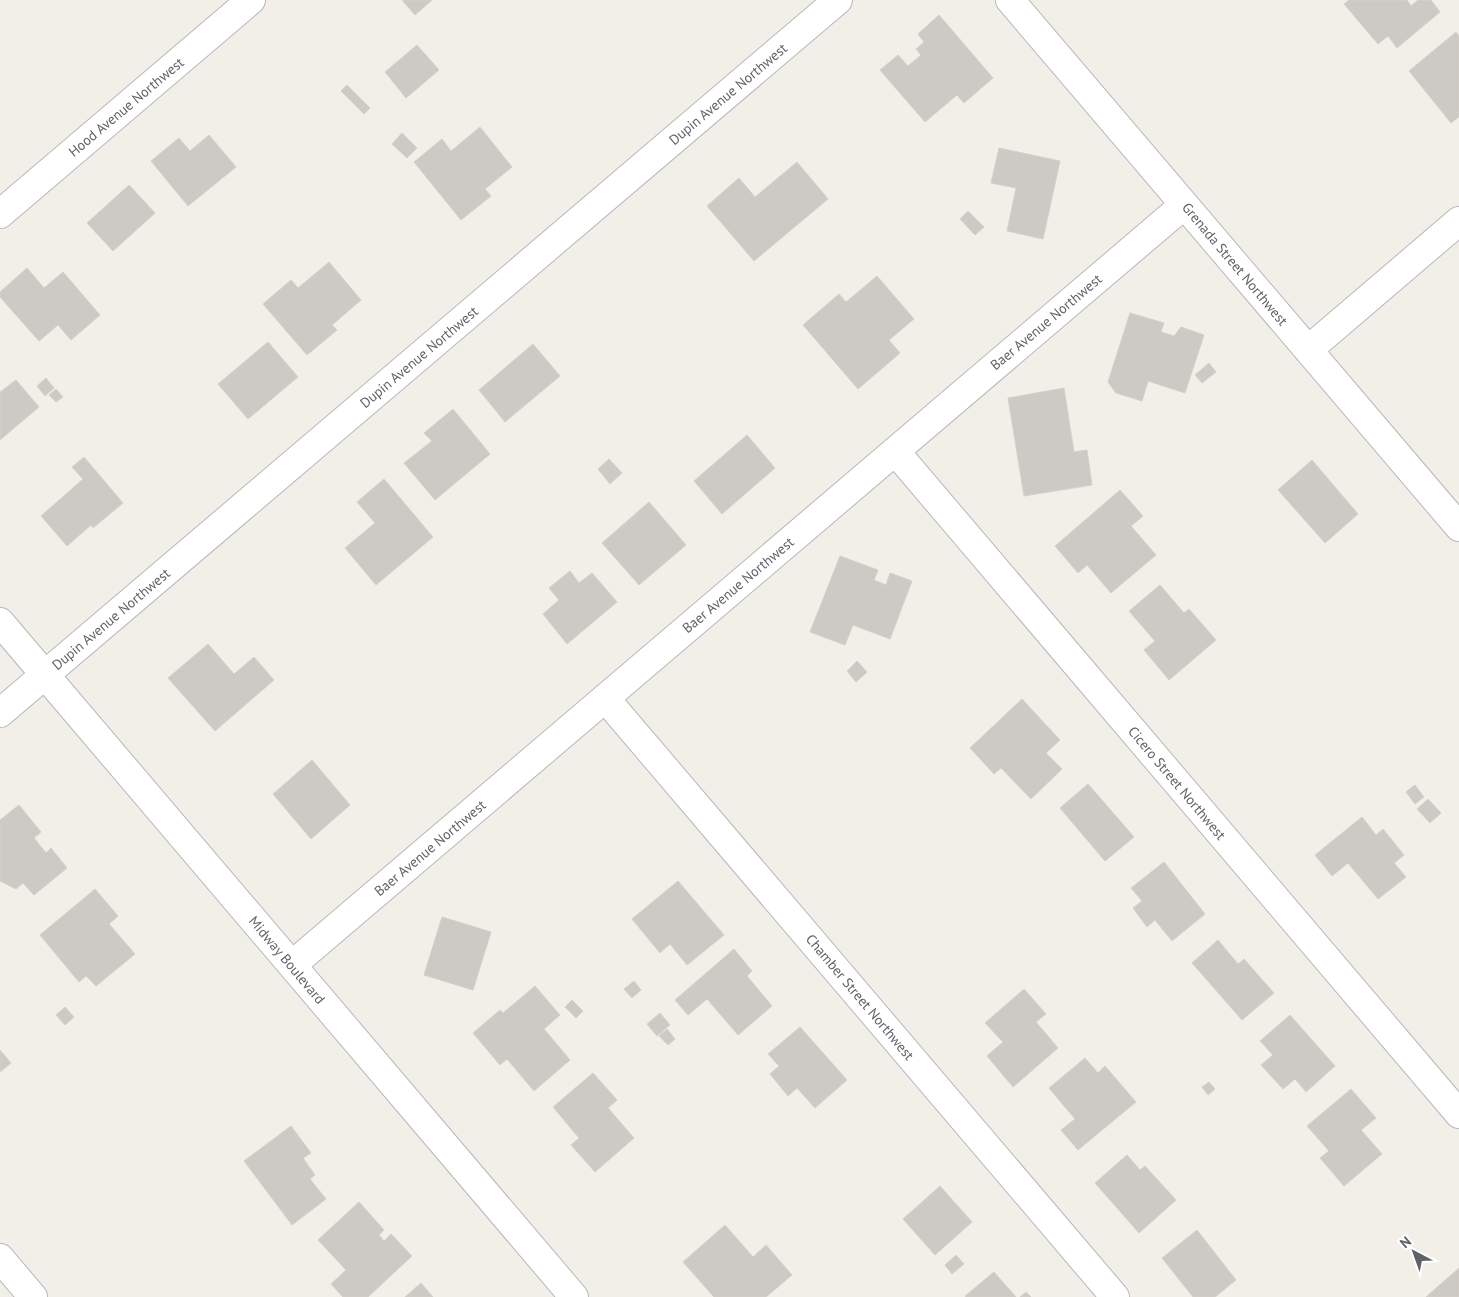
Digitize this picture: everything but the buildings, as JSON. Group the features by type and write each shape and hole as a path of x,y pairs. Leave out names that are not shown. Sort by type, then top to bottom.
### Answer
{"street":[{"name":"Hood Avenue Northwest","path":"0,214 251,0"},
{"name":"Dupin Avenue Northwest","path":"0,713 838,0"},
{"name":"Grenada Street Northwest","path":"1010,0 1459,527"},
{"name":"Baer Avenue Northwest","path":"292,965 1184,205"},
{"path":"1308,350 1459,221"},
{"name":"Cicero Street Northwest","path":"895,451 1459,1114"},
{"name":"Midway Boulevard","path":"0,622 574,1297"},
{"name":"Chamber Street Northwest","path":"605,698 1115,1297"},
{"path":"0,1258 33,1297"}]}
